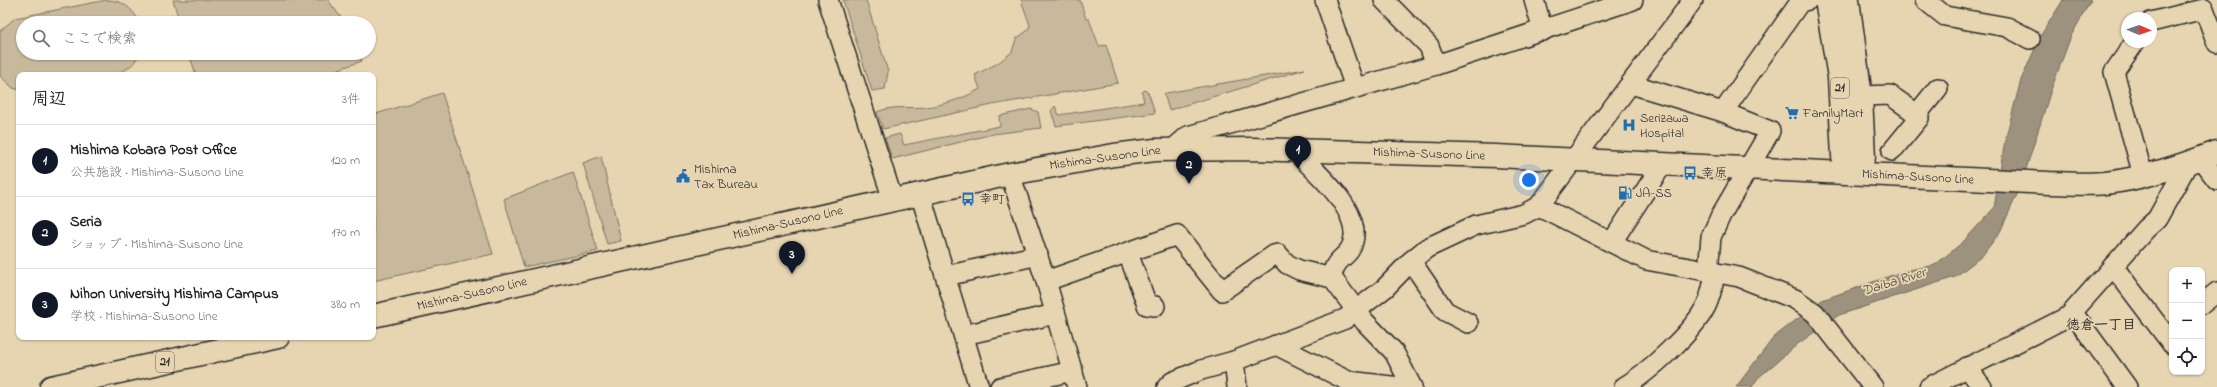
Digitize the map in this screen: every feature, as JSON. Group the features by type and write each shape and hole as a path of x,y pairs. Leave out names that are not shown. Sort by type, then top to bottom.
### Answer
{"main road":[{"name":"Mishima-Susono Line","path":"1826,0 1839,77 1843,157 1854,173"},
{"name":"Mishima-Susono Line","path":"1848,0 1861,96 1864,157 1854,173"},
{"name":"Mishima-Susono Line","path":"376,315 920,193 1114,154 1173,150 1294,150 1575,160 2049,183 2104,183 2143,176"},
{"path":"2143,176 2202,158"},
{"name":"21","path":"51,387 264,340"}],"street":[{"path":"828,0 893,200"},
{"path":"1325,0 1356,88"},
{"path":"1384,0 1429,46 1436,65"},
{"path":"1534,0 1543,31"},
{"path":"1173,150 1188,136 1436,65 1543,31 1633,0"},
{"path":"1167,387 1172,382 1201,370 1234,361 1345,319 1385,288 1411,261 1427,248 1476,225 1524,214 1540,206 1693,0"},
{"path":"1723,112 1800,2 1808,0"},
{"path":"1926,0 1945,16 2007,27 2030,39"},
{"path":"2157,21 2204,9 2217,43"},
{"path":"2131,48 2114,72 2143,176"},
{"path":"1624,387 1644,373 1697,321 1710,296 1711,237 1721,216 1770,131 1723,112 1631,84"},
{"path":"1917,114 1938,88"},
{"path":"1861,96 1890,95 1917,114 1919,118 1892,151"},
{"path":"1294,150 1343,203 1354,229 1353,244 1334,265 1332,278"},
{"path":"1929,387 2073,313 2157,219 2202,158 2217,180"},
{"path":"1612,242 1662,165"},
{"path":"1000,387 1075,379 1038,255 1010,174"},
{"path":"920,193 980,387"},
{"path":"1540,206 1646,260 1739,277 1795,299 1815,312 1873,387"},
{"path":"1046,281 1177,235 1222,291 1274,255 1278,254 1287,264 1299,270 1332,278 1357,311 1394,352 1412,387"},
{"path":"1128,253 1147,305 1154,306"},
{"path":"946,276 1038,255"},
{"path":"1411,261 1445,311 1468,323"},
{"path":"2114,266 2169,340"},
{"path":"2203,303 2217,292"},
{"path":"2073,313 2127,387"},
{"path":"964,335 1055,314"},
{"path":"1276,345 1348,381 1400,387"},
{"path":"1234,361 1238,387"},
{"path":"1967,367 1982,387"}],"shaded area":[{"path":"113,0 127,6 135,16 25,16"},
{"path":"173,0 328,0 340,16 178,16"},
{"path":"843,0 866,0 888,72 885,89 872,91"},
{"path":"1021,0 1080,0 1086,19 1089,19 1099,46 1106,45 1118,83 992,105 883,129 877,112 891,108 939,105 969,95 980,89 975,75 998,63 1012,52 1016,39 1027,31 1030,25"},
{"path":"15,18 16,60 135,60 128,68 120,72 16,72 16,89 13,88 0,76 0,31"},
{"path":"191,60 362,61 331,72 195,72"},
{"path":"1305,69 1169,110 1164,94 1166,93"},
{"path":"1145,90 1149,94 1155,113 1056,126 1051,111 1055,106 1059,115 1144,102 1142,92"},
{"path":"442,93 493,254 376,280 376,114"},
{"path":"1031,109 1038,112 1041,128 993,134 892,159 885,138 900,134 904,145 1000,126 999,116"},
{"path":"601,156 621,241 607,244 583,163"},
{"path":"573,172 598,251 524,267 504,199"}],"water":[{"name":"Daiba River","path":"2063,0 2091,0 2071,36 2051,90 2020,188 2000,232 1982,256 1955,277 1839,315 1799,343 1758,378 1752,387 1736,387 1774,337 1822,300 1904,271 1935,265 1963,242 1994,208 2005,140 2021,80 2041,35"}],"place":[{"name":"FamilyMart","path":"1792,113"},
{"name":"Serizawa Hospital","path":"1629,125"},
{"name":"Mishima Kobara Post Office","path":"1298,169"},
{"name":"幸原","path":"1690,173"},
{"name":"Mishima Tax Bureau","path":"683,176"},
{"name":"Seria","path":"1189,184"},
{"name":"JA-SS","path":"1625,193"},
{"name":"幸町","path":"968,199"},
{"name":"Nihon University Mishima Campus","path":"792,274"}],"district":[{"name":"徳倉一丁目","path":"2101,325"}]}
